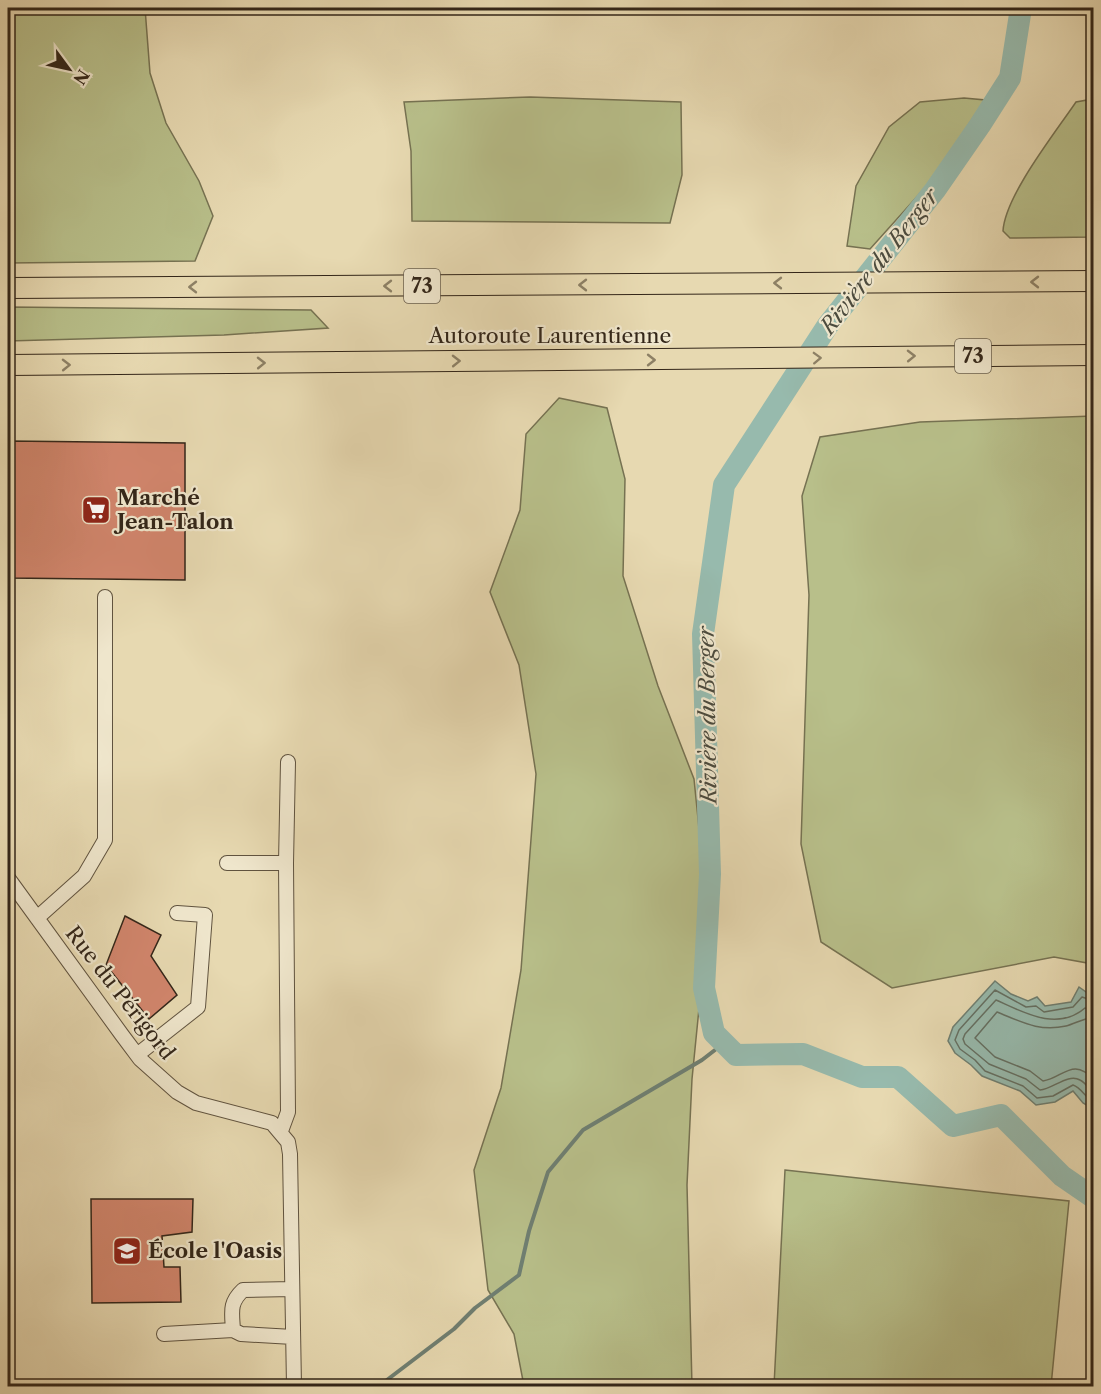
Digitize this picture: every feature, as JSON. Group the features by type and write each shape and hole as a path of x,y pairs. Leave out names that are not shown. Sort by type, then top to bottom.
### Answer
{"highway":[{"name":"73","path":"8,288 1094,281"},
{"name":"Autoroute Laurentienne","path":"8,365 1094,355"}],"street":[{"path":"37,918 84,876 105,840 105,597"},
{"path":"288,762 286,862 288,1107 281,1131 288,1142 290,1154 294,1386"},
{"path":"227,863 286,862"},
{"name":"Rue du Périgord","path":"8,878 137,1055 160,1078 177,1092 196,1103 272,1123 281,1131"},
{"path":"137,1055 198,1007 205,915 177,913"},
{"path":"233,1330 232,1306 235,1298 243,1290 292,1289"},
{"path":"164,1334 233,1330 241,1334 293,1337"}],"green space":[{"path":"8,8 145,8 150,73 166,123 199,181 213,216 195,261 8,263"},
{"path":"530,97 681,102 682,175 670,223 412,221 411,151 404,102"},
{"path":"964,98 985,100 932,180 870,249 847,246 856,186 889,127 920,102"},
{"path":"1093,99 1093,237 1010,238 1003,231 1012,200 1021,183 1076,102"},
{"path":"8,307 311,310 328,328 224,335 8,341"},
{"path":"559,398 607,408 625,479 623,576 658,686 694,779 708,918 692,1079 687,1185 692,1386 524,1386 514,1334 488,1290 474,1170 501,1088 521,970 536,774 519,665 490,592 520,510 526,434"},
{"path":"1093,416 1093,964 1054,957 892,988 821,942 801,844 809,595 802,496 820,437 920,422"},
{"path":"785,1170 1069,1201 1051,1386 774,1386"}],"water":[{"path":"995,981 1011,994 1028,1001 1037,997 1045,1006 1071,1002 1079,987 1093,997 1093,1109 1083,1103 1073,1091 1055,1102 1036,1105 1020,1091 982,1076 955,1053 948,1041 953,1027"}],"building":[{"name":"Marché Jean-Talon","path":"8,441 185,443 185,580 8,578"},
{"path":"125,916 161,935 151,956 177,995 149,1019 106,965"},
{"name":"École l'Oasis","path":"91,1199 193,1199 192,1232 162,1236 164,1267 180,1267 181,1302 92,1303"}],"waterway":[{"name":"Rivière du Berger","path":"1021,8 1010,78 935,190 828,325 724,485 703,634 710,874 704,988 714,1033 736,1055 803,1054 862,1077 898,1077 953,1126 1001,1115 1062,1176 1094,1198"},
{"path":"379,1386 454,1329 475,1308 519,1275 529,1231 548,1172 583,1130 702,1060 724,1043"}],"place":[{"name":"Marché Jean-Talon","path":"96,510"},
{"name":"École l'Oasis","path":"127,1251"}]}
